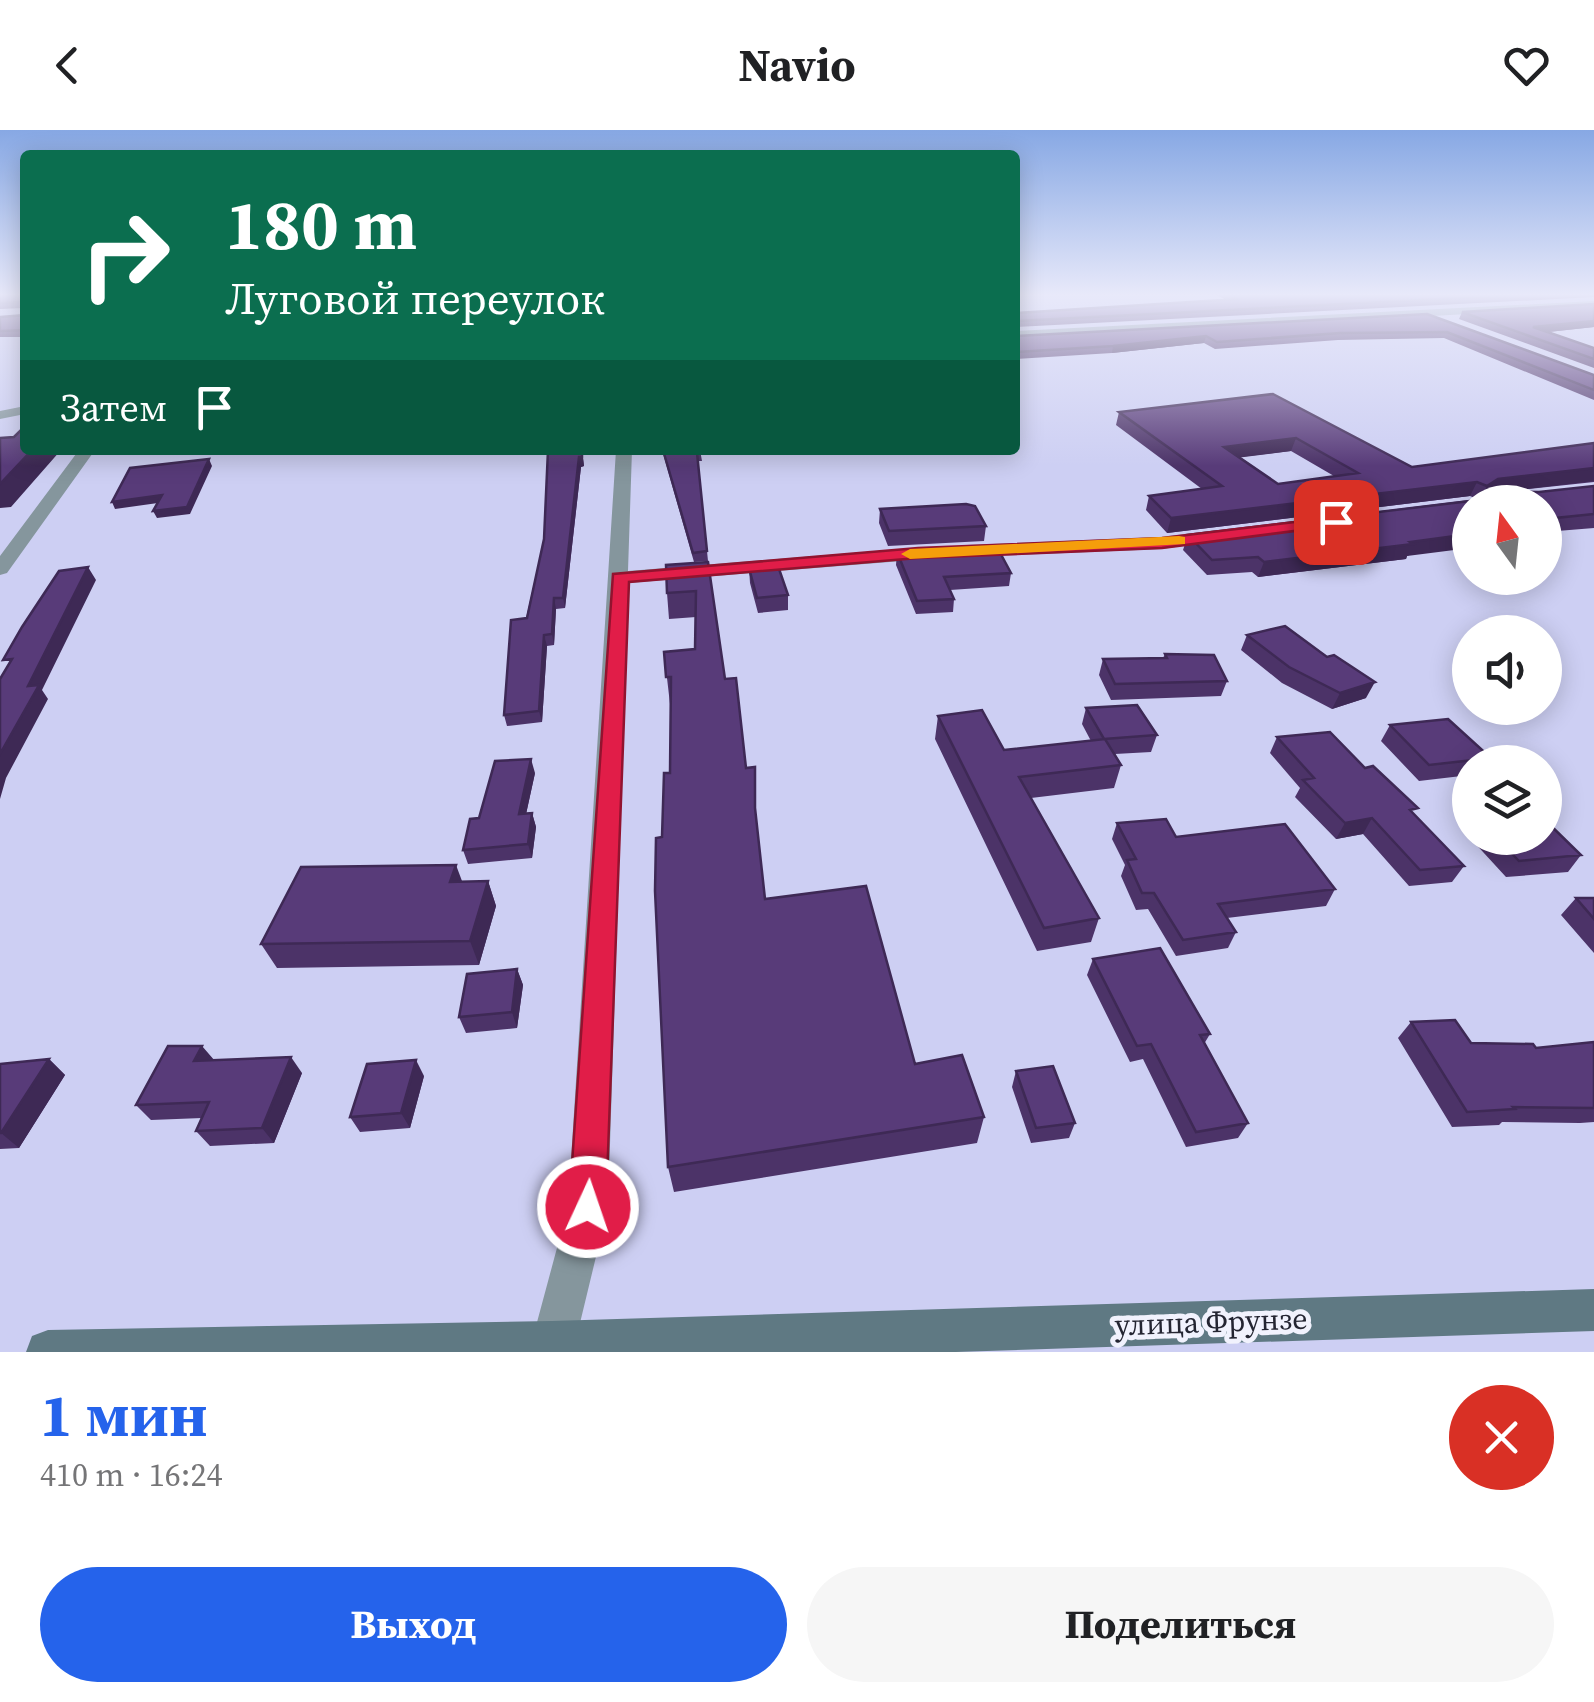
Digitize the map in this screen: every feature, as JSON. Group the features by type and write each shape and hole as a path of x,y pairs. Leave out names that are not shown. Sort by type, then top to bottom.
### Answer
{"main road":[{"name":"улица Фрунзе","path":"48,1352 551,1348 1594,1310"}],"street":[{"path":"0,569 83,455"},
{"path":"551,1348 588,1207 624,455"},
{"path":"620,578 918,553 1162,543 1237,534"}],"building":[{"path":"1498,352 1531,352 1594,375 1594,390"},
{"path":"1574,352 1594,352 1594,359"},
{"path":"1273,394 1412,467 1594,443 1594,468 1498,479 1489,485 1477,482 1171,518 1149,496 1222,486 1119,412","holes":["1296,438 1358,473 1278,484 1224,447"]},
{"path":"20,431 20,455 27,455 0,484 0,438 14,437"},
{"path":"548,455 582,455 563,598 554,598 552,634 544,635 539,711 504,715 511,620 527,618 544,539"},
{"path":"664,455 697,455 707,551 693,553"},
{"path":"209,459 187,507 153,511 162,495 112,502 130,468"},
{"path":"1594,486 1594,514 1562,517 1562,489"},
{"path":"1452,503 1452,536 1264,562 1258,557 1212,560 1188,535"},
{"path":"975,506 986,526 889,531 880,509"},
{"path":"997,547 1011,573 944,577 954,599 917,601 897,552"},
{"path":"708,562 725,679 736,678 746,768 755,767 755,808 765,899 866,886 915,1064 962,1055 984,1117 668,1167 655,891 656,838 662,837 664,773 670,773 671,677 666,677 664,652 695,649 696,591 667,593 666,565"},
{"path":"778,566 788,595 757,598 749,568"},
{"path":"88,567 28,686 39,685 0,754 0,679 12,659 3,660 59,571"},
{"path":"1285,626 1327,657 1334,655 1375,682 1340,693 1289,667 1247,635"},
{"path":"1165,654 1214,655 1227,681 1115,684 1103,659 1167,658"},
{"path":"1137,705 1157,735 1104,739 1086,708"},
{"path":"982,710 1004,750 1105,739 1121,765 1019,777 1099,918 1044,928 938,716"},
{"path":"1448,719 1477,745 1452,745 1452,762 1429,765 1390,725"},
{"path":"1330,732 1365,768 1373,766 1418,808 1410,810 1464,866 1420,870 1372,818 1345,823 1303,780 1314,778 1277,737"},
{"path":"531,759 519,814 532,813 528,844 463,850 470,819 479,818 495,761"},
{"path":"1166,819 1176,837 1285,824 1335,889 1218,904 1236,932 1183,940 1154,893 1142,893 1127,860 1136,859 1117,823"},
{"path":"1562,837 1581,855 1519,861 1513,855 1562,855"},
{"path":"456,865 450,882 488,881 470,941 261,944 301,867"},
{"path":"1576,898 1594,898 1594,919"},
{"path":"1160,948 1210,1034 1200,1035 1248,1123 1196,1132 1151,1044 1137,1046 1093,959"},
{"path":"517,969 512,1012 459,1017 467,974"},
{"path":"1455,1020 1471,1043 1533,1044 1536,1048 1594,1042 1594,1108 1513,1107 1467,1112 1411,1022"},
{"path":"168,1046 202,1046 194,1061 291,1057 262,1128 196,1131 209,1102 136,1105"},
{"path":"49,1059 1,1133 0,1133 0,1064"},
{"path":"416,1060 401,1113 350,1117 367,1064"},
{"path":"1053,1066 1075,1123 1036,1128 1016,1071"}],"slow traffic":[{"path":"910,554 1179,541"}],"route":[{"path":"588,1207 620,578 918,553 1162,543 1336,522"}]}
